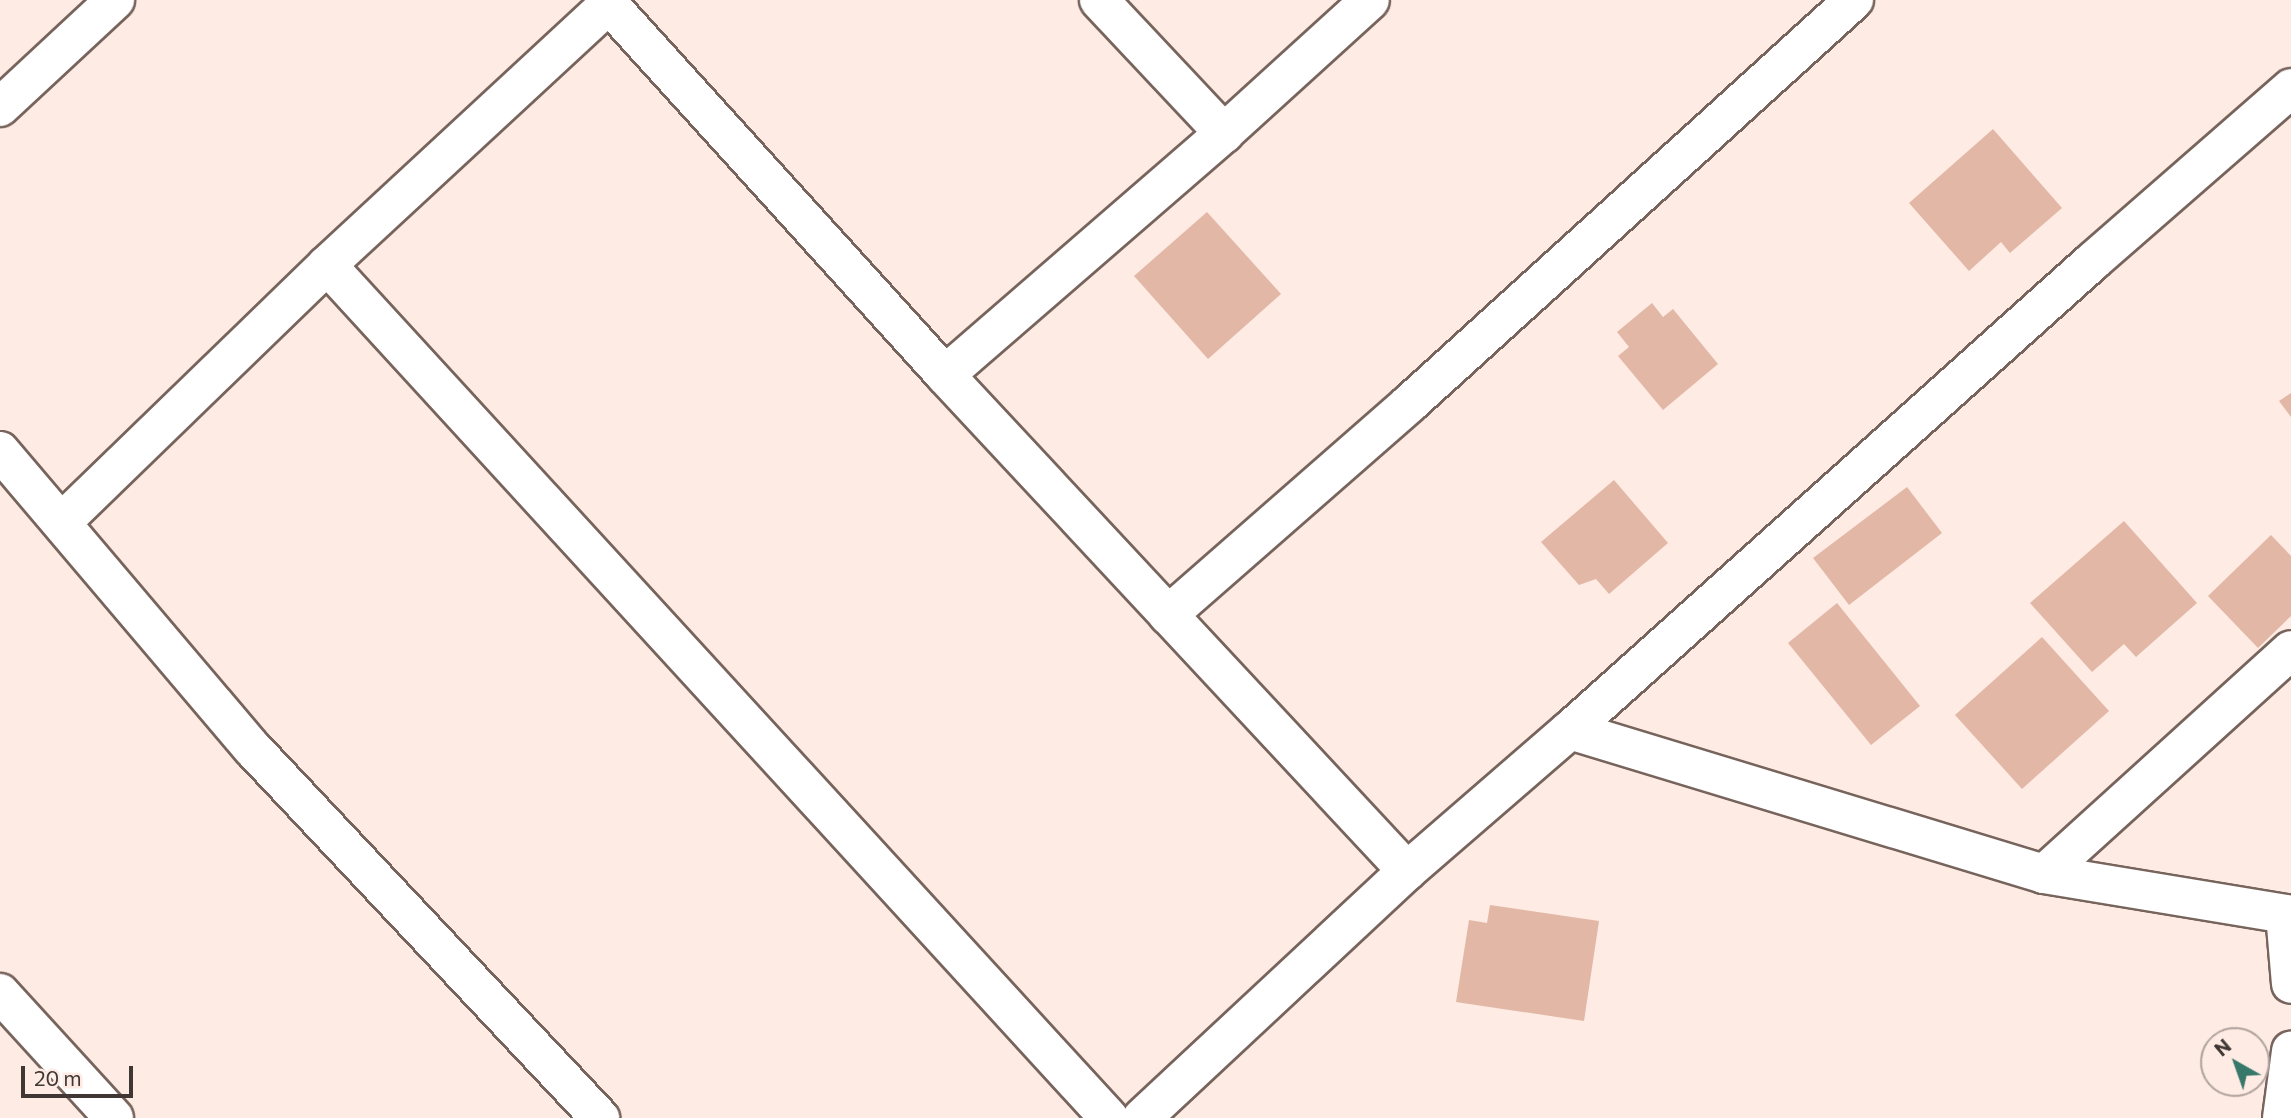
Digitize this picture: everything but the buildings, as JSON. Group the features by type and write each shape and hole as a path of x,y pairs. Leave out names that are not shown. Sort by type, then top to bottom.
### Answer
{"street":[{"path":"0,107 115,0"},
{"path":"1099,0 1224,133"},
{"path":"945,375 1224,133 1370,0"},
{"path":"1168,615 1409,404 1854,0"},
{"path":"62,522 327,265 607,2 945,375 1408,871"},
{"path":"1142,1118 1408,871 2291,88"},
{"path":"327,265 1109,1118"},
{"path":"0,451 253,749 600,1118"},
{"path":"2044,874 2291,650"},
{"path":"1570,730 2044,874 2288,914 2291,984"},
{"path":"0,993 114,1118"},
{"path":"2282,1118 2291,1051"}]}
